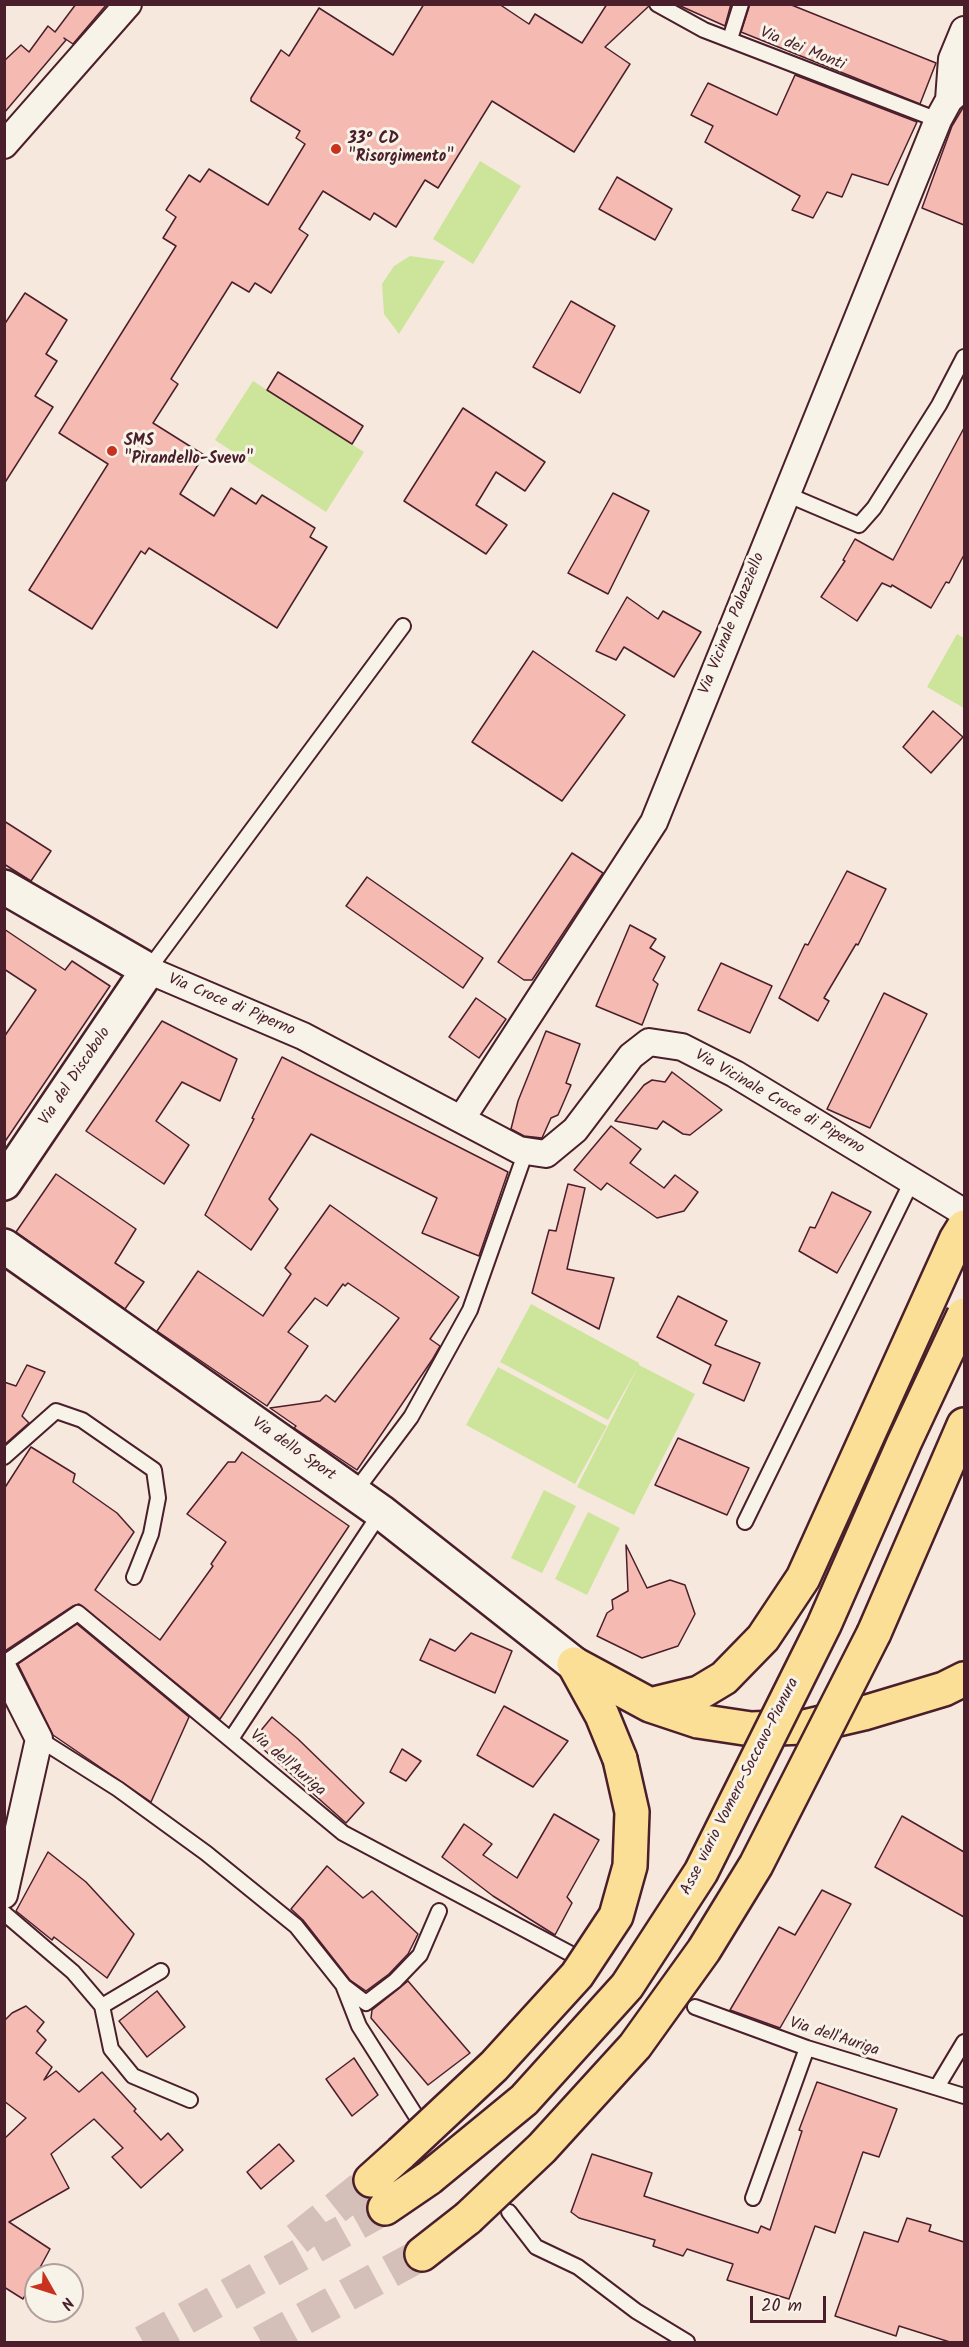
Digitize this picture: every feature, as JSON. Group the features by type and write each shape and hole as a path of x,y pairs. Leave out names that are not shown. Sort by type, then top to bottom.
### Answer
{"highway":[{"path":"650,1705 699,1693 724,1678 763,1638 803,1578 956,1240 962,1219"},
{"name":"Asse viario Vomero-Soccavo-Pianura","path":"574,1664 602,1715 620,1759 632,1812 630,1866 616,1916 569,1983 494,2066 401,2153 378,2194 429,2178 524,2100 627,1986 701,1872 824,1625 904,1443 964,1315"},
{"path":"422,2254 468,2218 542,2148 635,2046 704,1950 756,1865 874,1633 964,1425"},
{"path":"930,1508 964,1453"},
{"path":"574,1664 650,1705 698,1721 751,1729 804,1727 864,1713 944,1689 964,1679"}],"street":[{"path":"4,145 128,4"},
{"name":"Via Vicinale Palazziello","path":"462,1118 654,822 786,494 954,106 952,59 964,30"},
{"name":"Via Croce di Piperno","path":"4,887 148,970 303,1036 462,1118"},
{"name":"Via del Discobolo","path":"4,1184 148,970"},
{"name":"Via Vicinale Croce di Piperno","path":"526,1151 546,1154 575,1130 631,1056 649,1042 682,1047 735,1074 912,1181 962,1219"},
{"path":"462,1118 519,1150 526,1151"},
{"name":"Via dello Sport","path":"4,1246 381,1512 574,1664"},
{"path":"4,1670 39,1739 4,1895"}],"lane":[{"name":"Via dei Monti","path":"657,4 704,30 853,89 954,106"},
{"path":"730,39 741,4"},
{"path":"786,494 859,525 880,499 939,405 964,357"},
{"path":"148,970 403,626"},
{"path":"354,1493 411,1417 470,1310 526,1151"},
{"path":"745,1522 912,1181"},
{"path":"4,1457 56,1411 82,1420 154,1470 158,1498 150,1534 134,1577"},
{"path":"231,1739 381,1512"},
{"name":"Via dell'Auriga","path":"4,1663 78,1613 343,1833 572,1954"},
{"path":"39,1739 117,1789 242,1882 296,1926 343,1985 366,2003 395,1981 420,1955 439,1911"},
{"path":"4,1913 73,1972 102,2006 111,2049 133,2076 190,2100"},
{"path":"102,2006 161,1971"},
{"path":"343,1985 359,2026 416,2116"},
{"name":"Via dell'Auriga","path":"695,2007 807,2048 964,2096"},
{"path":"937,2087 964,2042"},
{"path":"753,2198 807,2048"},
{"path":"509,2212 536,2247 578,2267 636,2311 687,2343"}],"green space":[{"path":"480,161 521,186 473,264 433,239"},
{"path":"410,256 445,261 399,334 384,314 382,284 394,266"},
{"path":"253,381 364,452 326,512 215,440"},
{"path":"957,634 964,638 964,708 927,687"},
{"path":"531,1304 695,1394 634,1515 577,1487 638,1367 608,1420 500,1362"},
{"path":"498,1367 607,1426 575,1484 466,1425"},
{"path":"544,1490 576,1506 542,1573 511,1558"},
{"path":"588,1512 620,1528 587,1595 555,1579"}],"building":[{"path":"76,4 107,4 73,44 64,38 66,40 4,113 4,61 21,45 29,52 48,26 55,32"},
{"path":"424,4 499,4 529,24 535,14 582,43 607,4 648,4 649,6 605,47 630,64 574,152 492,101 438,188 425,180 396,227 374,213 370,220 323,191 299,229 308,235 271,293 255,283 249,292 232,282 171,379 178,384 153,423 204,455 180,494 214,516 231,488 256,504 262,495 315,528 310,537 327,547 277,628 149,548 145,554 141,551 92,629 29,590 108,464 59,433 176,246 163,238 176,217 166,210 189,175 200,182 209,169 268,205 305,144 296,138 300,131 251,101 251,98 281,50 289,56 319,8 393,55"},
{"path":"676,4 731,4 725,26"},
{"path":"750,4 789,4 936,63 920,104 741,32"},
{"path":"795,75 917,122 888,185 852,174 842,197 827,192 813,218 792,210 800,196 705,142 713,126 691,115 708,83 777,115"},
{"path":"964,106 964,225 922,208 952,126"},
{"path":"617,177 672,209 655,240 599,209"},
{"path":"25,293 67,320 46,354 57,361 35,396 53,407 4,484 4,325"},
{"path":"571,301 615,326 580,393 533,367"},
{"path":"278,372 363,426 352,444 267,390"},
{"path":"463,408 545,462 525,491 496,472 476,505 507,525 486,554 404,501"},
{"path":"964,428 964,555 949,583 946,582 931,608 892,585 891,587 882,583 857,621 821,597 845,561 843,560 855,539 893,560"},
{"path":"613,493 649,511 608,594 568,573"},
{"path":"627,597 658,619 663,611 701,632 674,677 624,647 616,660 596,651"},
{"path":"533,651 625,715 562,801 472,742"},
{"path":"933,711 963,737 931,773 903,747"},
{"path":"4,821 51,851 31,881 4,864"},
{"path":"572,853 603,873 532,980 524,980 498,962"},
{"path":"847,871 886,889 858,945 856,944 824,998 829,1001 818,1021 779,998 805,944 808,945"},
{"path":"367,877 483,958 463,988 346,906"},
{"path":"630,925 656,939 650,948 665,957 653,980 658,984 642,1025 596,1006"},
{"path":"4,929 65,970 72,961 110,986 4,1143 4,1037 36,990 4,969"},
{"path":"721,963 772,986 750,1033 698,1010"},
{"path":"884,993 927,1014 870,1128 827,1109"},
{"path":"476,998 506,1019 479,1058 449,1037"},
{"path":"162,1021 237,1059 220,1101 182,1082 156,1121 189,1145 164,1184 86,1131"},
{"path":"546,1031 580,1044 566,1083 571,1085 558,1115 551,1118 542,1138 524,1136 511,1129 518,1101"},
{"path":"282,1057 508,1172 479,1256 422,1233 437,1198 311,1134 269,1199 278,1209 251,1250 205,1215 254,1119 252,1118"},
{"path":"672,1072 722,1110 690,1135 683,1134 663,1121 657,1129 615,1121 644,1085 652,1080 665,1082"},
{"path":"611,1126 641,1149 630,1163 664,1188 675,1175 698,1192 684,1211 657,1218 607,1183 601,1190 574,1170"},
{"path":"56,1174 136,1229 115,1263 144,1282 125,1309 16,1232"},
{"path":"568,1184 585,1188 567,1269 614,1278 599,1329 532,1293 549,1230 556,1231"},
{"path":"832,1192 871,1212 837,1273 799,1251 810,1227 815,1228"},
{"path":"330,1205 459,1297 430,1339 440,1346 432,1360 357,1470 294,1428 296,1426 270,1408 320,1401 326,1395 335,1402 399,1318 382,1306 348,1283 345,1286 343,1284 327,1306 315,1298 288,1332 308,1346 267,1406 157,1331 198,1271 263,1316 291,1274 285,1268"},
{"path":"678,1296 727,1321 715,1345 760,1363 744,1401 703,1383 711,1365 657,1337"},
{"path":"27,1365 45,1372 22,1416 29,1423 4,1445 4,1382 16,1386"},
{"path":"678,1438 749,1468 727,1515 655,1485"},
{"path":"31,1447 75,1474 73,1482 117,1513 134,1532 95,1590 160,1640 213,1566 211,1564 226,1542 187,1514 228,1462 235,1462 242,1452 349,1526 220,1719 79,1604 5,1651 4,1489"},
{"path":"626,1545 647,1588 670,1580 685,1585 695,1614 678,1646 642,1658 597,1636 607,1613 613,1609 612,1600 628,1591"},
{"path":"77,1624 189,1717 151,1802 53,1735 18,1664"},
{"path":"471,1633 512,1651 495,1693 420,1660 430,1639 455,1651"},
{"path":"504,1706 568,1741 533,1787 477,1755"},
{"path":"272,1717 364,1803 346,1823 253,1740"},
{"path":"402,1749 421,1761 406,1781 390,1772"},
{"path":"554,1814 599,1840 567,1897 572,1903 555,1935 493,1896 442,1857 464,1824 492,1844 483,1855 517,1878"},
{"path":"902,1816 964,1852 964,1917 875,1867"},
{"path":"48,1852 86,1882 134,1934 107,1978 54,1937 52,1940 16,1911"},
{"path":"327,1866 363,1898 372,1891 418,1934 408,1954 389,1974 366,1991 350,1980 303,1920 291,1909"},
{"path":"822,1890 851,1904 780,2028 730,2010 779,1927 795,1935"},
{"path":"408,1981 470,2053 428,2085 371,2018 372,2010"},
{"path":"157,1991 185,2027 147,2057 119,2021"},
{"path":"26,2006 44,2022 37,2031 46,2040 36,2053 52,2067 44,2080 56,2071 79,2092 102,2072 161,2140 168,2133 183,2150 141,2188 112,2157 123,2148 94,2119 51,2154 69,2188 9,2222 50,2249 42,2263 24,2263 23,2299 4,2287 4,2139 26,2118 4,2101 4,2021 12,2013"},
{"path":"354,2058 378,2095 352,2116 326,2079"},
{"path":"817,2082 897,2109 879,2157 863,2152 835,2233 815,2226 789,2299 727,2280 733,2264 687,2249 683,2256 653,2246 655,2240 579,2218 571,2212 592,2154 652,2173 644,2196 758,2233 761,2226 770,2230 802,2131 799,2130"},
{"path":"279,2144 294,2161 261,2189 247,2172"},
{"path":"907,2218 931,2225 929,2231 964,2242 964,2343 953,2343 899,2326 896,2336 835,2316 864,2232 898,2242"}],"tunnel":[{"path":"297,2239 371,2180"},
{"path":"143,2342 385,2208"},
{"path":"261,2342 422,2254"}],"place":[{"name":"33° CD \"Risorgimento\"","path":"336,149"},
{"name":"SMS \"Pirandello-Svevo\"","path":"112,451"}]}
